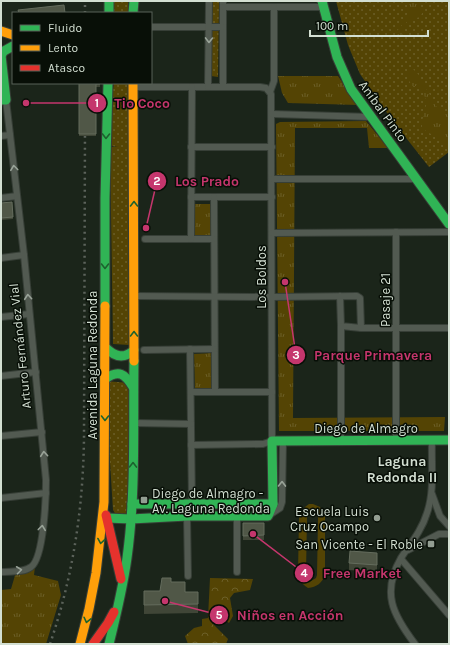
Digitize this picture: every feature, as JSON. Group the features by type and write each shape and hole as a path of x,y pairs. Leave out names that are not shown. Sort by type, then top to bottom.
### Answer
{"main road":[{"path":"109,1 109,12"},
{"path":"133,12 134,1"},
{"name":"Aníbal Pinto","path":"323,4 332,44 340,69 351,89 449,224"},
{"path":"1,31 12,35"},
{"path":"1,55 4,51 12,47"},
{"name":"Arturo Fernández Vial","path":"1,55 4,100"},
{"name":"Avenida Laguna Redonda","path":"80,644 93,590 103,526 106,348 105,184 108,84"},
{"path":"109,642 127,553 132,504 134,387 139,350 134,296 133,85"},
{"path":"106,348 115,356 122,357 139,350"},
{"path":"105,379 112,374 120,373 127,377 134,387"},
{"name":"Diego de Almagro","path":"272,441 449,440"},
{"path":"107,518 130,519 186,516 268,516 273,504 272,441"},
{"path":"104,502 120,572 121,585"},
{"path":"132,504 273,504"},
{"path":"93,644 108,622 117,603"}],"street":[{"path":"208,87 209,1"},
{"path":"223,87 223,4 274,7 323,4"},
{"path":"133,85 263,87 270,92 274,81 274,7"},
{"path":"152,27 223,27"},
{"path":"191,239 192,87"},
{"name":"Los Boldos","path":"270,92 272,114 272,441"},
{"name":"Arturo Fernández Vial","path":"1,572 27,569 35,562 39,550 46,493 46,472 24,255 10,135 4,100"},
{"path":"272,114 371,117"},
{"path":"1,136 10,135"},
{"path":"191,147 272,147"},
{"path":"272,179 416,179"},
{"path":"1,198 17,196"},
{"path":"191,197 272,197"},
{"path":"214,197 215,392"},
{"name":"Pasaje 21","path":"396,232 396,440"},
{"path":"272,233 449,232"},
{"path":"145,239 214,239"},
{"path":"1,258 24,255"},
{"path":"134,296 357,296 360,298 361,328"},
{"path":"340,296 341,441"},
{"path":"1,317 29,314"},
{"path":"341,326 361,328 449,328"},
{"path":"139,350 214,348"},
{"path":"190,349 192,505"},
{"path":"1,376 36,372"},
{"path":"190,392 272,392"},
{"path":"133,423 191,424"},
{"path":"1,436 42,432"},
{"path":"415,644 404,630 396,614 390,587 392,578 401,559 418,535 429,506 431,489 432,440"},
{"path":"191,445 263,444 272,441"},
{"path":"268,516 280,508 282,502 283,441"},
{"path":"431,489 440,516 449,526"},
{"path":"1,498 46,493"},
{"path":"186,516 188,576"},
{"path":"237,516 237,572"},
{"path":"406,551 439,534 449,534"},
{"path":"401,559 449,615"}],"green space":[{"path":"114,1 128,1 128,12 114,12"},
{"path":"212,1 219,1 218,77 211,76"},
{"path":"336,1 449,1 449,152 429,167 392,120 360,74 348,45"},
{"path":"407,1 420,1 422,14 421,17 410,20 406,23 401,38 396,37 395,33 406,19"},
{"path":"413,69 418,74 436,106 449,113 449,152 437,137 427,132 422,127 427,102 423,93 417,86 412,86 406,75 408,71"},
{"path":"278,76 338,76 358,105 288,103 282,93"},
{"path":"114,84 129,84 130,345 113,344 110,147 118,146 110,146 111,102"},
{"path":"366,121 388,148 369,148 367,128 295,128 293,418 445,417 444,431 279,431 276,124 280,122"},
{"path":"192,204 211,204 211,239 193,239"},
{"path":"212,353 212,389 195,389 194,354"},
{"path":"105,381 130,383 129,493 126,516 116,515 113,510"},
{"path":"309,504 313,504 320,507 325,517 325,575 319,584 308,588 301,582 298,573 299,516","holes":["312,511 317,514 317,575 316,578 311,581 308,579 306,574 307,517"]},
{"path":"35,566 34,575 58,581 61,595 46,644 1,644 1,590 11,589 16,572"},
{"path":"210,578 253,579 250,590 234,593 230,598 233,616 229,623 220,616 212,623 228,639 226,644 188,644 185,636 194,628 202,626 202,619 208,618"}],"building":[{"path":"64,5 65,12 19,12 18,10"},
{"path":"79,84 96,84 96,134 79,134"},
{"path":"12,202 13,217 1,218 1,203"},
{"path":"243,523 264,523 264,535 243,536"},
{"path":"350,551 377,553 377,565 349,563"},
{"path":"162,578 171,578 171,582 185,582 185,592 198,592 198,604 144,605 144,591 160,591"}],"railway":[{"path":"85,1 85,12"},
{"path":"50,644 71,568 82,491 84,438 85,126"}],"traffic: fast":[{"path":"109,1 109,12"},
{"path":"133,12 134,1"},
{"path":"322,1 337,57 351,89 449,224"},
{"path":"1,55 4,51 12,47"},
{"path":"1,55 6,100 1,100"},
{"path":"105,306 105,198 108,84"},
{"path":"106,348 120,356 127,355 134,350"},
{"path":"109,644 117,612 130,534 134,460 134,361"},
{"path":"105,379 114,374 121,374 133,387"},
{"path":"107,518 131,519 187,516 268,516 273,504 272,441 449,440"},
{"path":"132,504 273,504"}],"traffic: slow":[{"path":"1,31 12,35"},
{"path":"133,84 134,361"},
{"path":"80,644 96,573 104,502 105,306"}],"traffic: jam":[{"path":"106,515 121,579"},
{"path":"93,644 114,612"}],"place":[{"name":"Tio Coco","path":"26,103"},
{"name":"Los Prado","path":"146,228"},
{"name":"Parque Primavera","path":"285,282"},
{"name":"Diego de Almagro - Av. Laguna Redonda","path":"144,500"},
{"name":"Escuela Luis Cruz Ocampo","path":"377,518"},
{"name":"Free Market","path":"253,534"},
{"name":"San Vicente - El Roble","path":"431,544"},
{"name":"Niños en Acción","path":"165,601"}],"district":[{"name":"Laguna Redonda II","path":"402,470"}]}
